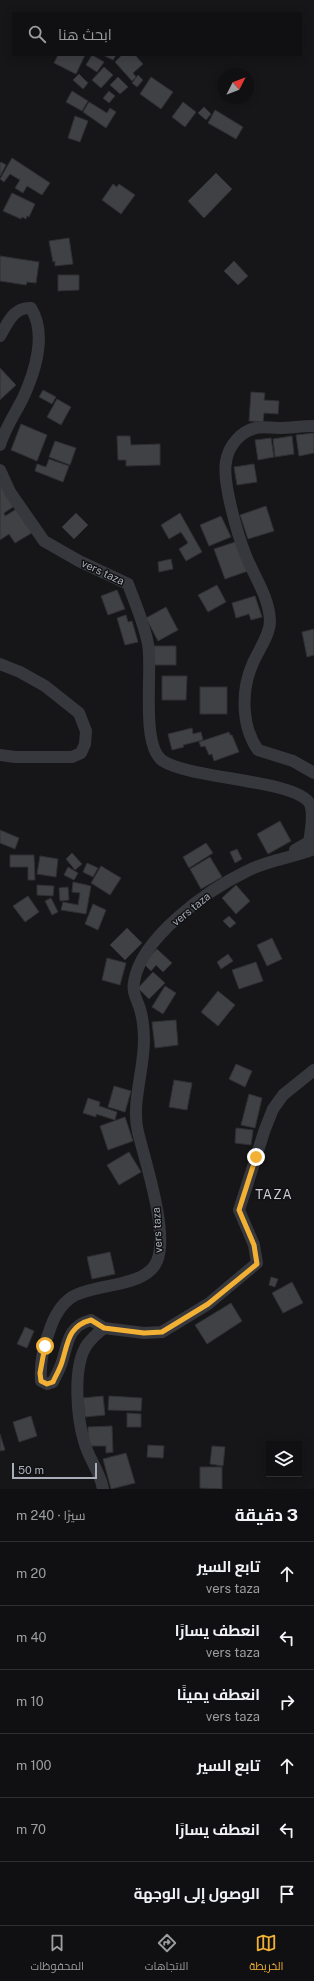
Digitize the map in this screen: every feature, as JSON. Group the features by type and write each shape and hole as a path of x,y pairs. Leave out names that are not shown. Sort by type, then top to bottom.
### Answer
{"street":[{"path":"0,336 13,315 24,307 31,308 36,315 39,329 32,375 0,445"},
{"path":"314,426 257,427 246,432 237,439 230,450 226,461 225,473 230,502 246,556 263,589 270,622 247,679 244,710 248,730 258,750 293,761 314,773"},
{"name":"vers taza","path":"0,470 10,492 44,541 79,561 128,584 148,645 149,717 151,741 162,760 180,769 220,776 299,794 310,803 312,819 309,842 280,859 248,870 202,898 156,939 146,951 138,965 133,983 134,995 140,1007 143,1022 144,1042 142,1071 136,1104 136,1117 138,1132 156,1201 160,1247 158,1259 153,1269 141,1276 85,1291 72,1297 62,1306 54,1320 45,1346 40,1373 41,1381 47,1384 53,1382 62,1362 66,1342 82,1323 91,1320 104,1328"},
{"path":"0,664 20,672 45,686 79,713 86,731 85,744 81,753 72,757 15,757 0,754"},
{"name":"vers taza","path":"280,859 292,858 314,848"},
{"path":"103,1489 97,1469 83,1441 78,1392 81,1359 85,1347 104,1328 144,1333 162,1332 208,1304 257,1264 254,1245 239,1210 265,1129 273,1109 282,1095 314,1070"}],"building":[{"path":"58,56 85,56 76,74 54,63"},
{"path":"91,56 104,62 97,72 86,65"},
{"path":"105,56 115,56 113,60"},
{"path":"121,56 136,56 143,64 133,73 136,77 132,81 115,62"},
{"path":"104,67 113,75 101,88 92,80"},
{"path":"79,74 88,83 83,89 73,80"},
{"path":"138,75 143,80 137,87 132,83"},
{"path":"118,77 128,87 120,94 110,85"},
{"path":"151,77 173,92 161,109 140,94"},
{"path":"72,91 88,101 82,111 66,102"},
{"path":"109,91 115,96 109,103 103,98"},
{"path":"89,102 107,113 110,108 116,112 106,128 83,112"},
{"path":"183,102 196,112 185,127 172,117"},
{"path":"204,107 211,114 206,120 198,113"},
{"path":"215,110 243,127 236,139 208,123"},
{"path":"75,116 88,121 80,142 68,138"},
{"path":"12,158 50,183 42,195 27,186 23,193 15,188 20,180 10,174 4,182 0,179"},
{"path":"1,162 6,165 0,176 0,163"},
{"path":"216,173 232,189 204,218 188,201"},
{"path":"113,184 117,187 119,184 135,195 121,214 102,200"},
{"path":"12,193 35,204 29,217 27,216 26,219 22,217 21,219 3,211"},
{"path":"69,238 73,264 55,266 49,241"},
{"path":"0,256 39,262 36,283 27,282 26,285 0,281"},
{"path":"234,261 248,276 238,285 224,271"},
{"path":"58,275 79,275 79,290 58,291"},
{"path":"0,368 16,385 0,400"},
{"path":"43,390 56,397 52,404 39,397"},
{"path":"251,392 265,393 264,400 279,401 278,414 264,413 263,422 249,421"},
{"path":"57,399 71,407 61,425 47,417"},
{"path":"21,424 47,435 37,461 11,450"},
{"path":"314,433 314,453 299,456 296,435"},
{"path":"117,436 130,436 131,445 160,444 160,465 126,466 126,460 118,460"},
{"path":"292,436 294,454 275,457 273,439"},
{"path":"271,438 274,457 258,460 255,440"},
{"path":"55,441 76,448 70,465 49,457"},
{"path":"49,459 69,466 63,482 35,471 37,464 46,467"},
{"path":"254,464 257,482 237,485 234,467"},
{"path":"0,480 16,505 4,513 5,516 18,508 35,531 15,543 9,534 0,540"},
{"path":"266,506 274,531 248,539 240,515"},
{"path":"76,513 88,525 74,539 62,527"},
{"path":"180,513 202,552 186,561 179,549 188,543 181,532 169,539 161,525"},
{"path":"221,516 231,537 209,546 200,525"},
{"path":"238,541 248,571 225,579 214,549"},
{"path":"171,559 173,569 159,572 158,562"},
{"path":"217,585 226,602 208,612 198,595"},
{"path":"117,590 125,609 108,615 101,596"},
{"path":"255,596 262,617 251,620 249,614 236,618 232,603"},
{"path":"166,607 178,630 158,641 146,618"},
{"path":"126,615 128,622 132,621 138,642 125,645 117,618"},
{"path":"314,629 314,655 307,657 302,632"},
{"path":"153,646 176,646 176,665 152,665"},
{"path":"162,676 187,676 186,700 162,700"},
{"path":"200,687 227,687 227,714 200,714"},
{"path":"192,728 193,734 201,732 203,740 183,745 184,747 172,750 168,734"},
{"path":"229,732 230,735 232,735 239,752 214,761 212,754 209,755 205,746 201,747 199,742"},
{"path":"280,821 291,841 268,854 257,834"},
{"path":"0,830 19,838 15,849 0,843"},
{"path":"206,843 213,853 189,868 183,857"},
{"path":"237,849 242,859 235,863 230,852"},
{"path":"72,853 82,864 75,870 66,859"},
{"path":"10,855 34,855 35,880 28,880 28,867 10,867"},
{"path":"40,856 58,859 56,877 37,874"},
{"path":"210,857 222,877 201,889 190,869"},
{"path":"87,863 98,868 93,877 83,872"},
{"path":"101,866 121,878 110,895 91,883"},
{"path":"68,867 78,873 74,880 64,875"},
{"path":"73,882 91,886 86,914 61,910 63,902 78,905 80,893 72,892"},
{"path":"37,885 54,886 53,896 37,895"},
{"path":"236,885 250,901 236,914 222,898"},
{"path":"68,887 69,900 60,901 59,888"},
{"path":"28,896 39,912 25,922 13,906"},
{"path":"51,898 58,912 52,915 45,901"},
{"path":"93,904 106,910 98,930 85,924"},
{"path":"229,916 236,923 230,928 223,921"},
{"path":"127,928 142,943 125,960 110,945"},
{"path":"272,938 282,959 267,966 257,945"},
{"path":"157,949 172,963 163,972 156,965 151,971 143,963"},
{"path":"228,954 233,961 221,969 217,962"},
{"path":"107,958 126,963 120,985 102,980"},
{"path":"256,962 263,981 239,989 232,970"},
{"path":"153,972 165,983 149,999 138,988"},
{"path":"165,986 176,993 163,1014 152,1007"},
{"path":"218,991 235,1005 218,1026 201,1012"},
{"path":"176,1020 178,1045 155,1048 152,1022"},
{"path":"236,1064 252,1071 245,1087 229,1079"},
{"path":"174,1080 192,1083 187,1110 169,1107"},
{"path":"114,1086 131,1091 125,1112 108,1107"},
{"path":"249,1094 262,1098 255,1128 241,1125"},
{"path":"88,1098 100,1102 99,1106 117,1112 115,1120 96,1114 96,1117 83,1113"},
{"path":"125,1117 133,1141 108,1150 100,1126"},
{"path":"236,1128 253,1130 251,1145 235,1143"},
{"path":"129,1152 141,1172 119,1185 107,1165"},
{"path":"110,1252 115,1274 92,1279 87,1257"},
{"path":"271,1277 278,1279 275,1287 269,1285"},
{"path":"292,1282 303,1303 283,1313 272,1293"},
{"path":"231,1303 242,1321 207,1344 195,1325"},
{"path":"25,1327 34,1331 27,1348 17,1344"},
{"path":"103,1396 105,1415 85,1417 83,1398"},
{"path":"109,1396 142,1398 141,1411 108,1410"},
{"path":"127,1413 141,1414 141,1427 127,1427"},
{"path":"31,1416 37,1436 19,1442 13,1422"},
{"path":"112,1426 113,1452 106,1453 106,1446 88,1446 88,1427"},
{"path":"0,1434 5,1450 0,1451"},
{"path":"148,1445 164,1446 163,1458 147,1457"},
{"path":"212,1446 225,1447 223,1466 210,1464"},
{"path":"126,1453 135,1483 111,1489 103,1459"},
{"path":"200,1467 222,1467 222,1489 200,1488"}],"district":[{"name":"TAZA","path":"274,1194"}],"route":[{"path":"45,1346 40,1373 41,1381 47,1384 53,1382 62,1362 66,1342 82,1323 91,1320 104,1328 144,1333 162,1332 208,1304 257,1264 254,1245 242,1221 239,1210 256,1157"}]}
